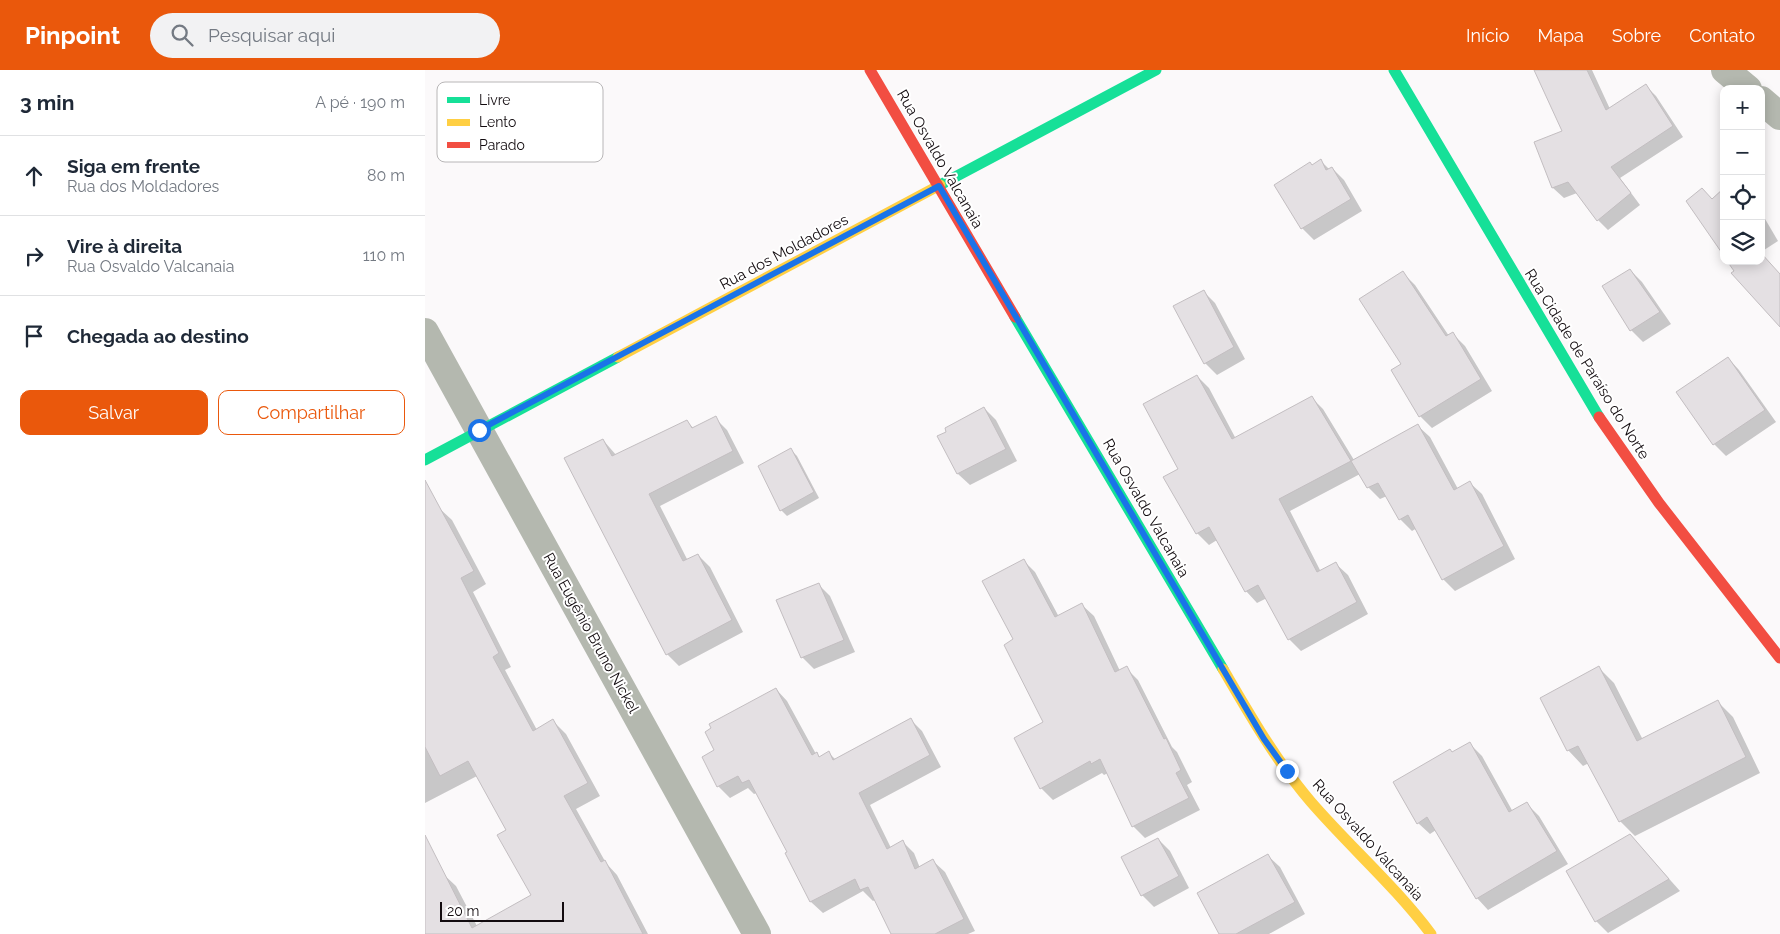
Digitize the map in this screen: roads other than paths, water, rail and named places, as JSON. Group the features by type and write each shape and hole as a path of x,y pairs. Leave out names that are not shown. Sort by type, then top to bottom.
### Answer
{"street":[{"name":"Rua Osvaldo Valcanaia","path":"871,70 1264,739 1317,809 1400,896 1431,934"},
{"name":"Rua dos Moldadores","path":"425,460 1156,70"},
{"name":"Rua Cidade de Paraíso do Norte","path":"1394,70 1592,407 1657,501 1780,658"},
{"path":"1725,70 1743,85"},
{"path":"1765,103 1780,116"},
{"name":"Rua Eugênio Bruno Nickel","path":"425,332 757,934"}]}
